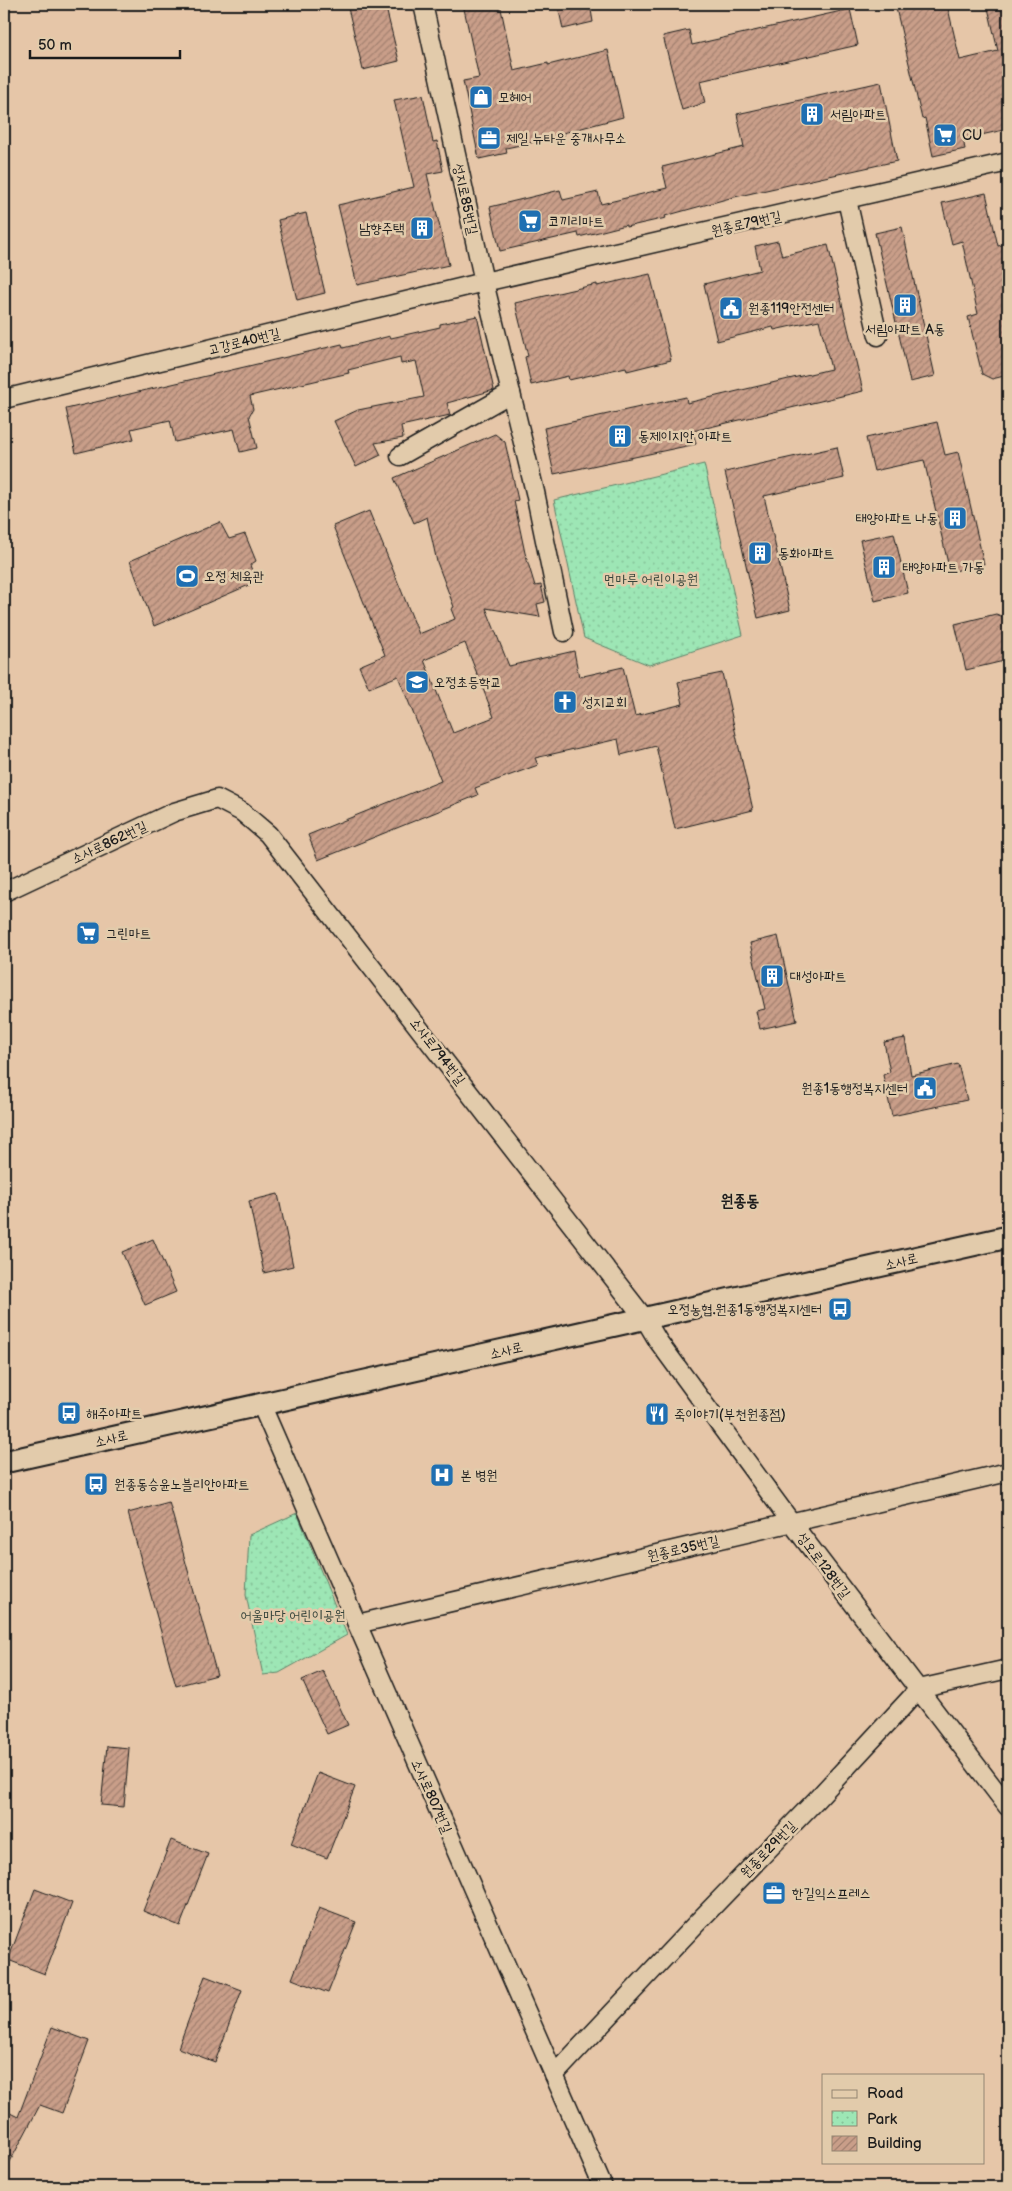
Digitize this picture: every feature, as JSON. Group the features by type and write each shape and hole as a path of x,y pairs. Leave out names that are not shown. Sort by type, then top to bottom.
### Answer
{"street":[{"name":"성지로85번길","path":"422,4 484,282 535,492 564,632"},
{"name":"원종로79번길","path":"484,282 1008,162"},
{"path":"847,200 878,336"},
{"name":"고강로40번길","path":"4,399 484,282"},
{"path":"400,456 511,394"},
{"name":"소사로862번길","path":"4,892 174,812 217,799"},
{"name":"소사로794번길","path":"217,799 242,812 268,834 645,1319"},
{"name":"소사로","path":"4,1462 1008,1238"},
{"name":"성오로128번길","path":"645,1319 658,1341 791,1522 1008,1806"},
{"name":"소사로807번길","path":"261,1404 603,2187"},
{"name":"원종로35번길","path":"357,1624 1008,1472"},
{"path":"919,1689 1008,1669"},
{"name":"원종로29번길","path":"554,2075 919,1689"}],"green space":[{"name":"먼마루 어린이공원","path":"704,464 743,635 649,665 584,638 554,500"},
{"name":"어울마당 어린이공원","path":"297,1513 347,1635 279,1673 263,1675 246,1595 249,1535"}],"building":[{"path":"347,4 385,4 399,61 363,70"},
{"path":"463,4 500,4 514,71 548,63 548,65 608,50 623,117 563,133 563,136 506,148 507,153 479,159 463,81 479,78"},
{"path":"590,4 593,22 563,29 558,6"},
{"path":"895,4 947,4 960,60 998,51 988,8 1008,4 1008,129 963,139 965,149 933,156 925,118 922,119"},
{"path":"850,9 858,45 700,81 705,103 682,110 663,36 689,30 692,45"},
{"path":"881,82 897,161 730,198 665,216 666,218 626,227 626,225 579,237 578,233 500,251 490,207 560,190 563,200 598,192 601,204 667,188 662,167 744,147 737,114"},
{"path":"423,95 433,142 437,141 443,171 427,174 449,265 357,285 338,205 414,187 394,100"},
{"path":"986,193 998,246 1008,243 1008,375 992,379 982,374 968,317 978,314 962,241 952,244 942,203"},
{"path":"306,213 325,293 297,300 278,220"},
{"name":"서림아파트 A동","path":"902,227 935,376 910,382 875,233"},
{"path":"778,241 782,256 828,245 863,391 693,431 696,444 554,474 544,428 686,397 687,403 831,369 819,320 774,330 773,327 717,341 704,284 760,270 755,246"},
{"path":"650,274 671,360 627,371 626,367 569,380 568,376 531,385 525,357 528,356 515,303"},
{"path":"477,316 494,390 447,403 450,415 401,426 403,438 375,443 381,455 356,467 334,421 358,410 424,397 416,361 401,364 400,357 348,370 349,373 250,396 253,409 249,416 257,448 240,452 234,429 175,442 170,420 131,429 134,439 76,453 66,409 342,344 343,348 390,336 391,338 440,327 440,324"},
{"name":"태양아파트 나동","path":"937,422 945,455 958,452 984,564 950,572 924,460 874,471 866,438"},
{"path":"495,434 505,442 518,500 514,501 525,553 535,586 541,585 545,602 537,604 540,617 486,608 509,666 574,651 579,677 623,667 635,716 683,704 678,682 722,673 753,810 675,829 656,746 621,755 618,739 535,758 538,765 475,788 478,795 318,860 308,835 441,781 398,676 369,688 359,666 385,655 333,526 369,511 419,634 455,619 451,609 454,607 437,562 427,517 414,523 394,478","holes":["465,643 494,717 453,733 424,660"]},
{"name":"동화아파트","path":"837,447 844,478 764,496 790,610 758,618 725,472"},
{"path":"220,522 229,539 245,534 256,561 250,565 256,582 154,626 130,561"},
{"name":"태양아파트 가동","path":"894,533 908,593 875,601 860,540"},
{"path":"996,614 1006,618 1008,626 1008,660 966,670 955,624"},
{"name":"대성아파트","path":"778,936 797,1021 760,1029 756,1011 765,1009 750,943"},
{"name":"원종1동행정복지센터","path":"905,1038 911,1075 958,1064 967,1100 892,1116 883,1075 890,1072 884,1042"},
{"path":"278,1194 293,1266 264,1273 249,1201"},
{"path":"153,1239 176,1292 145,1305 122,1252"},
{"path":"169,1502 217,1675 176,1686 128,1513"},
{"path":"323,1671 348,1725 327,1734 302,1680"},
{"path":"107,1746 129,1748 124,1807 101,1805"},
{"path":"318,1773 355,1787 327,1858 291,1844"},
{"path":"171,1840 208,1854 180,1926 143,1911"},
{"path":"35,1889 72,1903 45,1974 8,1960"},
{"path":"319,1908 356,1922 328,1993 292,1979"},
{"path":"205,1976 242,1990 215,2062 178,2048"},
{"path":"52,2027 89,2041 62,2113 40,2105 4,2173 4,2125 10,2113 18,2117"}],"place":[{"name":"모헤어","path":"481,97"},
{"name":"서림아파트","path":"812,114"},
{"name":"CU","path":"945,135"},
{"name":"제일 뉴타운 중개사무소","path":"489,138"},
{"name":"코끼리마트","path":"530,221"},
{"name":"남향주택","path":"422,228"},
{"name":"서림아파트 A동","path":"905,305"},
{"name":"원종119안전센터","path":"731,308"},
{"name":"동제이지안 아파트","path":"620,436"},
{"name":"태양아파트 나동","path":"955,518"},
{"name":"동화아파트","path":"760,553"},
{"name":"태양아파트 가동","path":"884,567"},
{"name":"오정 체육관","path":"187,576"},
{"name":"오정초등학교","path":"417,682"},
{"name":"성지교회","path":"565,702"},
{"name":"그린마트","path":"88,933"},
{"name":"대성아파트","path":"772,976"},
{"name":"원종1동행정복지센터","path":"925,1088"},
{"name":"오정농협.원종1동행정복지센터","path":"840,1309"},
{"name":"해주아파트","path":"69,1413"},
{"name":"죽이야기(부천원종점)","path":"657,1414"},
{"name":"본 병원","path":"442,1475"},
{"name":"원종동승윤노블리안아파트","path":"96,1484"},
{"name":"한길익스프레스","path":"774,1893"}],"district":[{"name":"원종동","path":"740,1200"}]}
